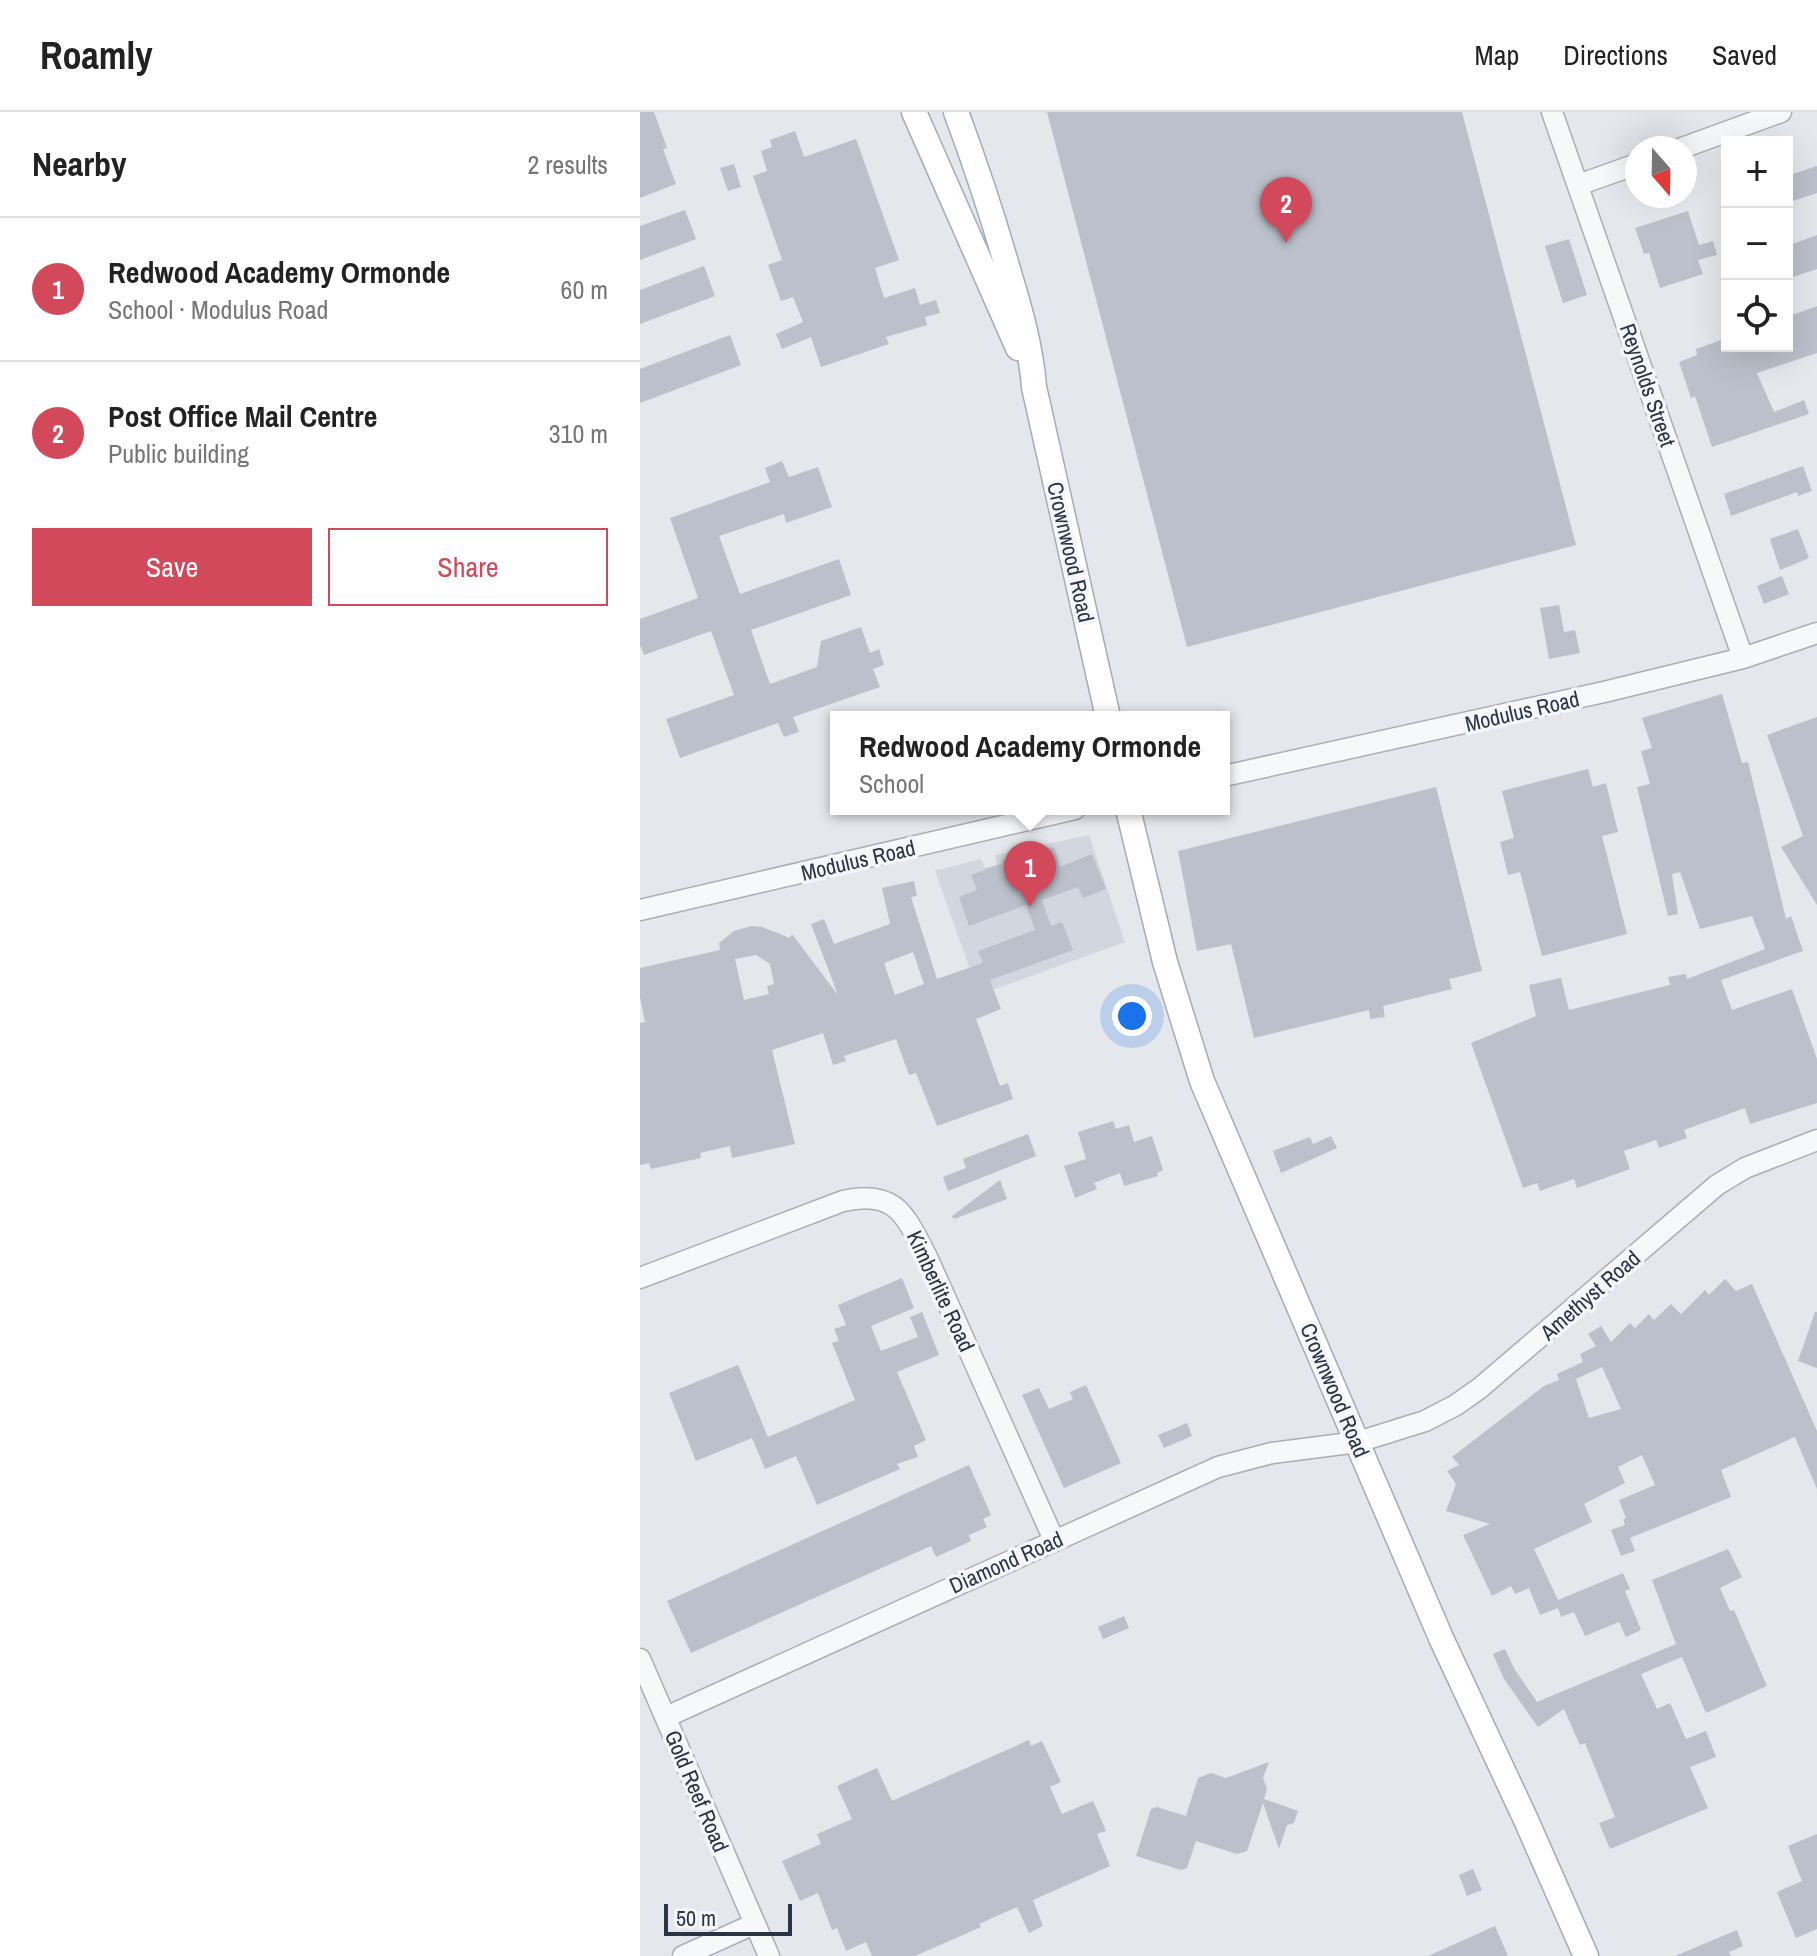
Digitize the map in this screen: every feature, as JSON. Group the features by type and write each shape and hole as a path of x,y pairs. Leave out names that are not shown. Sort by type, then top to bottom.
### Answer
{"main road":[{"name":"Crownwood Road","path":"914,112 1034,387"},
{"name":"Crownwood Road","path":"956,112 995,225 1019,308 1107,711"},
{"name":"Crownwood Road","path":"1129,815 1165,962 1190,1048 1441,1638 1586,1956"}],"street":[{"name":"Reynolds Street","path":"1552,112 1743,658"},
{"path":"1697,143 1781,112"},
{"path":"1578,185 1625,168"},
{"name":"Modulus Road","path":"1230,775 1442,729 1743,658 1817,633"},
{"name":"Modulus Road","path":"640,910 1049,815"},
{"name":"Amethyst Road","path":"1358,1442 1425,1421 1456,1405 1717,1185 1745,1168 1817,1140"},
{"name":"Kimberlite Road","path":"640,1278 843,1201 873,1197 891,1203 907,1219 927,1257 1054,1540"},
{"name":"Diamond Road","path":"666,1717 1218,1467 1272,1453 1358,1442"},
{"name":"Gold Reef Road","path":"640,1659 769,1956"},
{"path":"683,1956 754,1924"}],"shaded area":[{"path":"1089,835 1125,942 979,995 935,871 981,859 985,868 997,865 995,855"}],"building":[{"path":"640,112 654,112 676,184 640,198"},
{"path":"1047,112 1462,112 1576,545 1187,647"},
{"path":"795,131 804,157 856,139 899,260 875,268 884,298 915,288 920,305 936,300 940,313 925,317 927,325 886,337 889,344 821,367 811,337 782,349 776,334 803,322 793,297 781,301 768,265 782,260 753,176 767,171 761,151 772,147 770,140"},
{"path":"734,164 741,187 728,191 720,168"},
{"path":"1817,166 1817,193 1793,201 1793,174"},
{"path":"685,210 696,239 640,260 640,226"},
{"path":"1688,211 1699,245 1713,241 1717,255 1698,260 1703,274 1660,288 1649,253 1644,254 1635,228"},
{"path":"1817,235 1817,269 1793,277 1793,244"},
{"path":"1569,239 1587,295 1563,303 1545,246"},
{"path":"704,266 715,296 640,324 640,290"},
{"path":"1817,306 1817,353 1757,373 1774,412 1804,400 1809,414 1712,447 1695,396 1691,398 1679,362 1697,355 1696,349 1721,340 1721,352 1793,352 1793,315"},
{"path":"730,335 741,365 640,403 640,369"},
{"path":"782,461 789,477 818,467 832,507 786,523 784,514 719,536 740,594 839,559 851,595 751,630 770,684 817,667 821,641 861,627 870,653 879,649 884,665 873,669 880,687 793,717 799,732 784,737 778,723 680,758 666,719 734,695 711,631 644,655 640,645 640,619 698,598 670,518 770,482 765,468"},
{"path":"1803,466 1812,491 1798,496 1797,492 1731,516 1724,494"},
{"path":"1798,529 1809,558 1780,570 1770,539"},
{"path":"1782,576 1789,594 1764,604 1757,586"},
{"path":"1559,605 1564,632 1575,630 1580,653 1549,659 1540,608"},
{"path":"1722,694 1742,763 1748,762 1786,919 1791,916 1803,951 1721,980 1732,1010 1792,989 1817,1059 1817,1103 1750,1124 1745,1108 1684,1130 1687,1138 1659,1148 1656,1140 1624,1151 1630,1169 1577,1188 1574,1179 1540,1191 1537,1183 1523,1188 1471,1043 1536,1016 1529,985 1561,978 1569,1010 1670,985 1668,977 1686,974 1687,979 1765,949 1752,916 1700,929 1680,872 1672,874 1678,914 1668,916 1637,787 1650,784 1641,751 1652,748 1642,718"},
{"path":"1817,717 1817,905 1781,847 1803,836 1767,735"},
{"path":"1588,769 1593,787 1606,783 1618,832 1602,836 1627,934 1542,956 1520,872 1508,875 1500,842 1514,838 1502,791"},
{"path":"1436,787 1482,971 1449,979 1452,989 1383,1006 1385,1017 1370,1019 1369,1010 1254,1038 1231,944 1197,951 1178,851"},
{"path":"1054,847 1060,867 1092,854 1106,889 1083,898 1078,887 1042,900 1051,926 1062,922 1073,950 990,980 1001,1009 976,1019 1000,1086 1008,1083 1013,1099 937,1126 916,1073 909,1075 896,1039 844,1056 846,1061 833,1065 823,1033 772,1050 795,1144 732,1158 730,1146 700,1153 701,1158 651,1169 649,1163 640,1165 640,1023 645,1022 640,997 640,968 720,950 719,943 734,931 752,926 762,927 790,938 792,934 838,995 811,924 824,919 834,944 890,924 882,888 914,881 917,896 911,897 937,979 983,963 978,951 1035,930 1026,905 969,926 959,897 977,890 971,875 1003,863 1002,860","holes":["913,952 924,984 895,995 884,963","756,955 770,964 774,984 767,986 769,994 744,1000 735,959"]},
{"path":"1113,1121 1116,1129 1129,1125 1134,1142 1152,1136 1163,1170 1157,1173 1158,1176 1124,1186 1120,1173 1094,1183 1097,1189 1075,1198 1064,1166 1086,1159 1078,1132"},
{"path":"1028,1134 1036,1156 948,1191 943,1177 966,1168 963,1159"},
{"path":"1331,1136 1337,1148 1281,1173 1273,1151 1310,1137 1313,1144"},
{"path":"1000,1180 1007,1199 954,1219 952,1216"},
{"path":"902,1278 914,1308 871,1326 881,1351 918,1337 910,1317 922,1312 939,1355 897,1372 926,1440 914,1446 918,1457 897,1464 900,1469 817,1505 796,1456 765,1469 752,1438 696,1461 669,1393 738,1365 768,1437 855,1400 832,1343 839,1341 834,1329 846,1325 838,1305"},
{"path":"1725,1279 1736,1291 1752,1284 1817,1431 1817,1489 1795,1437 1721,1470 1731,1497 1630,1538 1635,1551 1621,1556 1611,1530 1625,1525 1623,1519 1626,1518 1619,1500 1655,1485 1642,1455 1618,1467 1625,1483 1584,1504 1592,1522 1534,1549 1558,1600 1623,1573 1630,1589 1625,1591 1641,1630 1626,1637 1619,1622 1585,1636 1574,1612 1561,1617 1558,1608 1540,1615 1529,1588 1515,1594 1511,1586 1492,1596 1463,1535 1490,1524 1446,1511 1456,1484 1447,1471 1459,1465 1452,1457 1544,1386 1559,1380 1557,1374 1583,1362 1580,1354 1596,1346 1588,1334 1601,1326 1611,1342 1630,1323 1635,1328 1649,1314 1654,1320 1671,1304 1681,1314 1705,1290 1709,1295","holes":["1602,1367 1621,1409 1589,1418 1576,1379"]},
{"path":"1817,1312 1817,1368 1798,1361"},
{"path":"1086,1385 1121,1463 1064,1488 1022,1395 1039,1388 1049,1409 1073,1399 1070,1392"},
{"path":"1187,1423 1192,1436 1164,1448 1158,1435"},
{"path":"969,1465 991,1515 983,1519 987,1527 969,1535 971,1541 936,1557 931,1546 691,1653 667,1601"},
{"path":"1728,1549 1742,1577 1720,1588 1730,1611 1734,1610 1767,1686 1706,1713 1682,1657 1641,1674 1657,1709 1670,1703 1686,1739 1706,1731 1716,1757 1690,1767 1708,1808 1610,1849 1599,1823 1615,1817 1585,1743 1580,1745 1564,1709 1538,1727 1504,1679 1493,1654 1505,1649 1537,1702 1676,1644 1652,1580"},
{"path":"1124,1616 1129,1628 1103,1639 1098,1627"},
{"path":"1029,1740 1031,1746 1042,1741 1061,1782 1050,1787 1062,1814 1093,1801 1106,1831 1097,1834 1110,1866 1033,1900 1043,1926 1029,1933 1017,1907 979,1924 981,1927 915,1956 872,1956 866,1942 846,1951 837,1928 832,1930 818,1893 800,1901 782,1861 821,1844 817,1834 852,1819 837,1786 877,1768 892,1801"},
{"path":"1269,1762 1263,1778 1267,1789 1264,1799 1298,1811 1294,1823 1287,1825 1279,1849 1263,1803 1247,1851 1237,1854 1196,1841 1187,1868 1181,1870 1136,1856 1151,1809 1157,1807 1186,1816 1198,1778 1211,1773 1226,1778"},
{"path":"1817,1834 1817,1929 1796,1938 1777,1892 1802,1881 1788,1846"},
{"path":"1473,1869 1482,1890 1467,1896 1459,1875"},
{"path":"1495,1926 1508,1956 1428,1956"},
{"path":"1737,1930 1743,1946 1729,1952 1731,1956 1675,1956"}],"place":[{"name":"Post Office Mail Centre","path":"1286,243"},
{"name":"Redwood Academy Ormonde","path":"1030,907"}]}
